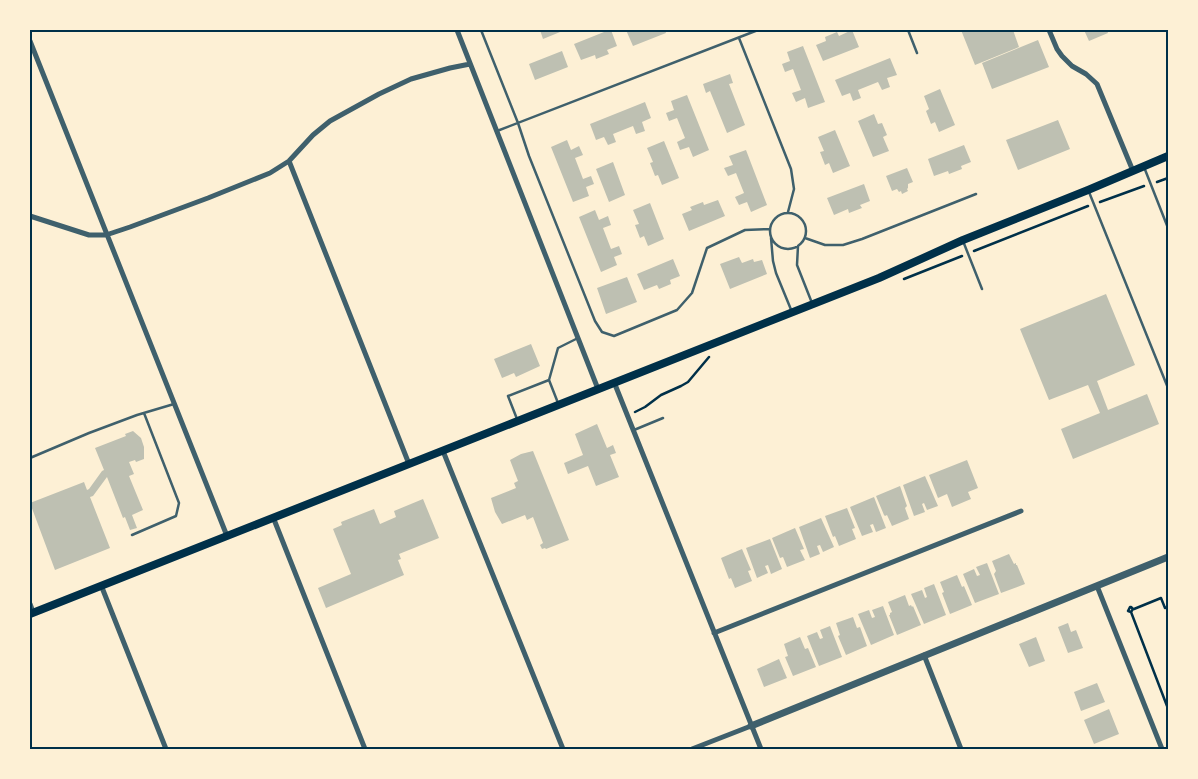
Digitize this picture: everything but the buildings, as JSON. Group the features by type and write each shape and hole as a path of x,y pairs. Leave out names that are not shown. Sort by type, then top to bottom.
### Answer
{"main road":[{"path":"32,613 879,278 963,240 1168,156"}],"street":[{"path":"457,30 598,389"},
{"path":"1049,30 1062,56 1072,66 1086,74 1097,84 1133,171"},
{"path":"30,41 227,536"},
{"path":"30,216 89,234 106,235 178,210 259,178 289,161 313,135 349,109 412,79 470,64"},
{"path":"289,161 409,464"},
{"path":"614,382 761,749"},
{"path":"443,450 562,749"},
{"path":"714,633 1021,510"},
{"path":"273,517 365,749"},
{"path":"692,749 1168,557"},
{"path":"101,585 166,749"},
{"path":"1097,586 1162,749"},
{"path":"30,604 32,613"},
{"path":"924,656 961,749"}],"lane":[{"path":"480,30 582,289 602,332 614,336 677,310 692,293 707,248 745,230 770,229"},
{"path":"496,132 738,38 750,31 758,30"},
{"path":"908,30 916,53"},
{"path":"738,38 791,169 794,189 788,212"},
{"path":"1144,166 1168,228"},
{"path":"1088,190 1168,388"},
{"path":"805,238 825,245 843,245 976,194"},
{"path":"770,237 777,246 788,250 798,246 805,238 806,226 799,216 788,212 777,216 773,220 770,229 770,237 773,261 776,273 792,312"},
{"path":"963,240 982,289"},
{"path":"798,246 797,265 813,304"},
{"path":"559,404 549,380 558,348 578,338"},
{"path":"518,421 508,396 549,380"},
{"path":"30,458 89,433 174,404"},
{"path":"132,535 176,516 179,503 144,413"},
{"path":"633,430 662,418"}],"path":[{"path":"900,280 1094,204 1168,178"},
{"path":"627,416 645,407 660,395 688,382 707,358 713,354"},
{"path":"1168,607 1166,608 1161,598 1132,610 1168,705"}]}
